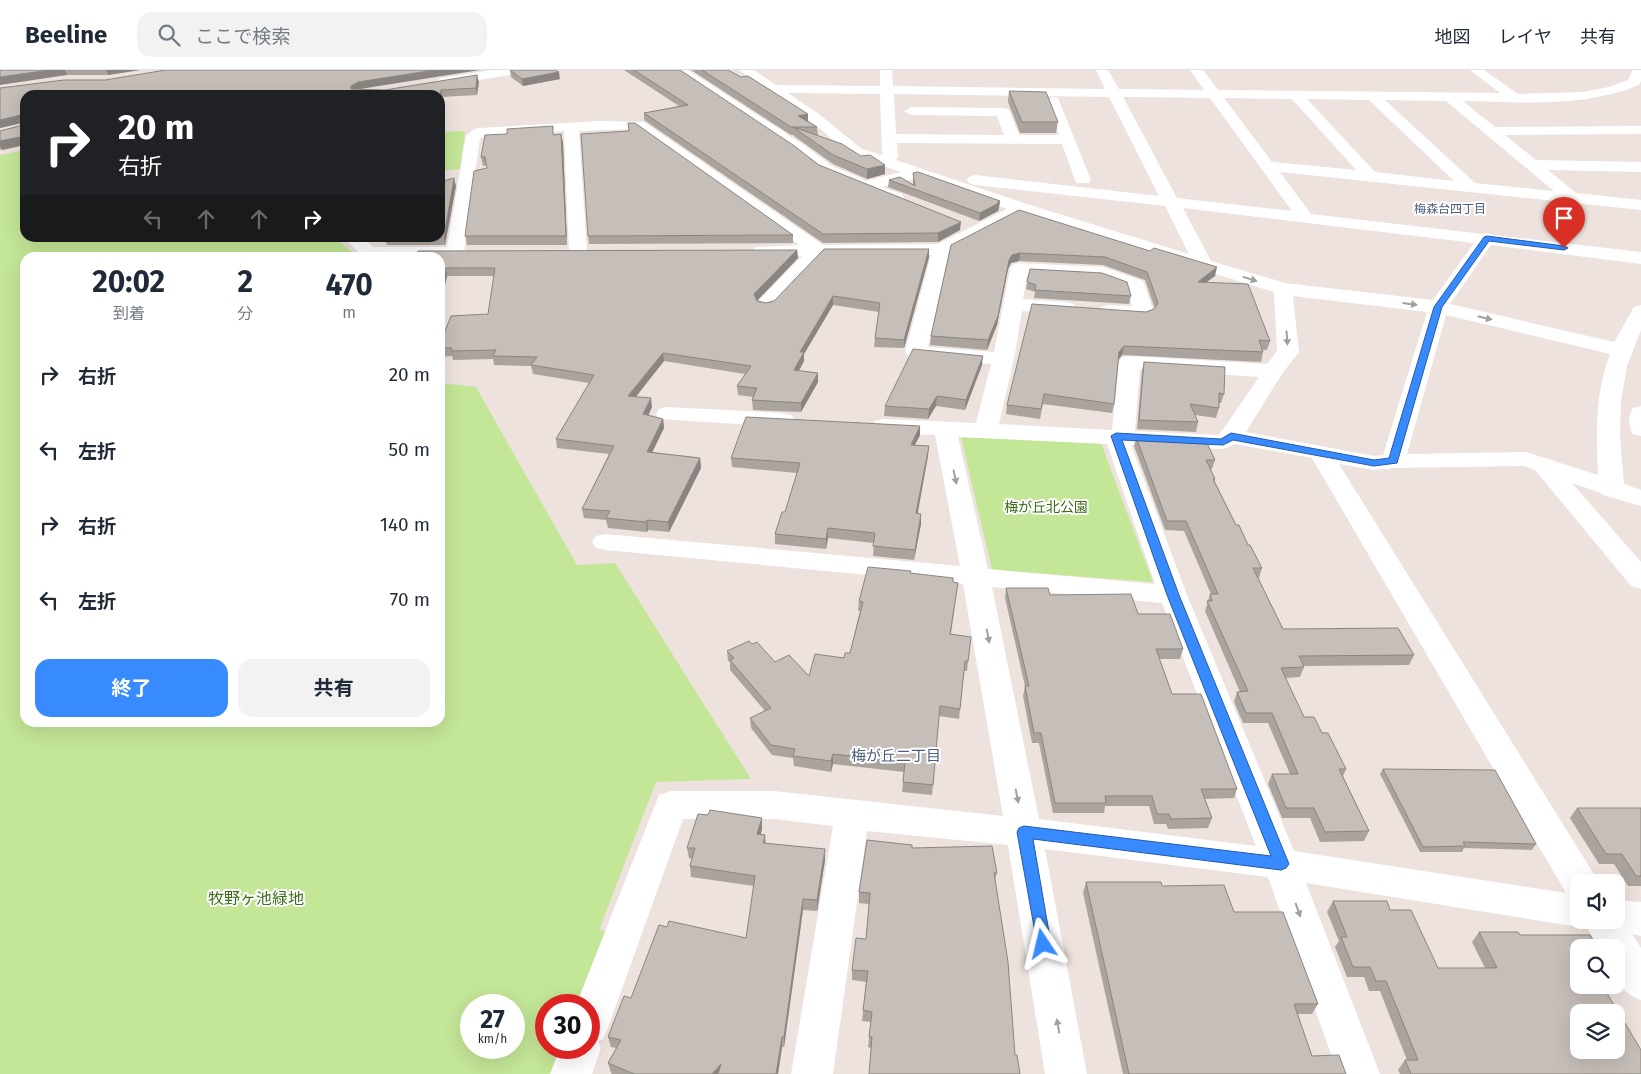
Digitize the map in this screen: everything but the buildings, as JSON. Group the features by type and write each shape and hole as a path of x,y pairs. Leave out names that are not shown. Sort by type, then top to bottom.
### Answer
{"street":[{"path":"428,84 516,70"},
{"path":"679,70 706,85 799,148 826,169 909,203"},
{"path":"745,70 775,84 857,152 1022,208 1283,289 1438,307 1621,350"},
{"path":"886,70 890,163"},
{"path":"1102,70 1204,265"},
{"path":"1196,70 1305,217"},
{"path":"1476,70 1515,98"},
{"path":"775,84 887,91 1112,92 1515,98 1580,97 1614,91 1634,82 1639,70"},
{"path":"970,77 973,91"},
{"path":"995,77 999,91"},
{"path":"1296,95 1370,177"},
{"path":"1373,96 1470,187"},
{"path":"1450,97 1572,198"},
{"path":"1580,97 1606,107"},
{"path":"1053,101 1083,180"},
{"path":"911,111 1003,112 1013,139"},
{"path":"1624,114 1641,122"},
{"path":"455,253 473,136 479,132 571,126 639,125 818,250"},
{"path":"571,126 578,252"},
{"path":"1491,131 1641,130"},
{"path":"890,138 1068,140"},
{"path":"1533,165 1641,167"},
{"path":"1267,166 1641,205"},
{"path":"865,186 919,173 1487,238 1641,258"},
{"path":"748,251 941,249 1022,208"},
{"path":"962,222 980,229"},
{"path":"1393,460 1438,307 1487,238"},
{"path":"357,242 369,252"},
{"path":"941,249 916,352 1003,359"},
{"path":"766,304 818,250"},
{"path":"559,252 598,252"},
{"path":"445,253 474,253"},
{"path":"986,430 1003,359 1019,269 1103,273 1136,285 1144,313 1013,304"},
{"path":"866,425 1223,442 1231,436 1273,371 1288,352 1283,289"},
{"path":"1612,490 1608,439 1611,386 1621,350 1641,312"},
{"path":"1273,371 1130,362 1120,437 1173,595 1281,864 1359,1074"},
{"path":"1641,413 1641,429"},
{"path":"667,414 806,422"},
{"path":"945,429 977,576 1066,1074"},
{"path":"1231,436 1374,463 1393,460 1526,459 1612,490 1641,498"},
{"path":"1320,452 1574,874"},
{"path":"1545,467 1641,580"},
{"path":"604,542 1173,595"},
{"path":"600,995 670,805 774,805 852,815 1024,832 1281,864 1570,909"},
{"path":"812,1074 852,815"},
{"path":"1625,917 1641,919"},
{"path":"1608,929 1641,982"},
{"path":"570,1074 576,1059"}],"green space":[{"path":"465,131 460,169 445,170 445,132"},
{"name":"牧野ヶ池緑地","path":"20,151 20,242 340,242 352,252 20,252 20,727 445,727 445,384 476,387 577,565 615,563 751,779 656,782 599,930 609,932 586,994 535,994 535,1059 563,1059 557,1074 0,1074 0,155"},
{"name":"梅が丘北公園","path":"961,437 1101,443 1153,582 992,570"}],"district":[{"name":"梅森台四丁目","path":"1450,209"},
{"name":"梅が丘二丁目","path":"896,756"}],"route":[{"path":"1043,944 1024,832 1281,864 1173,595 1116,436 1223,442 1231,436 1374,463 1393,460 1438,307 1487,238 1564,248"}]}
